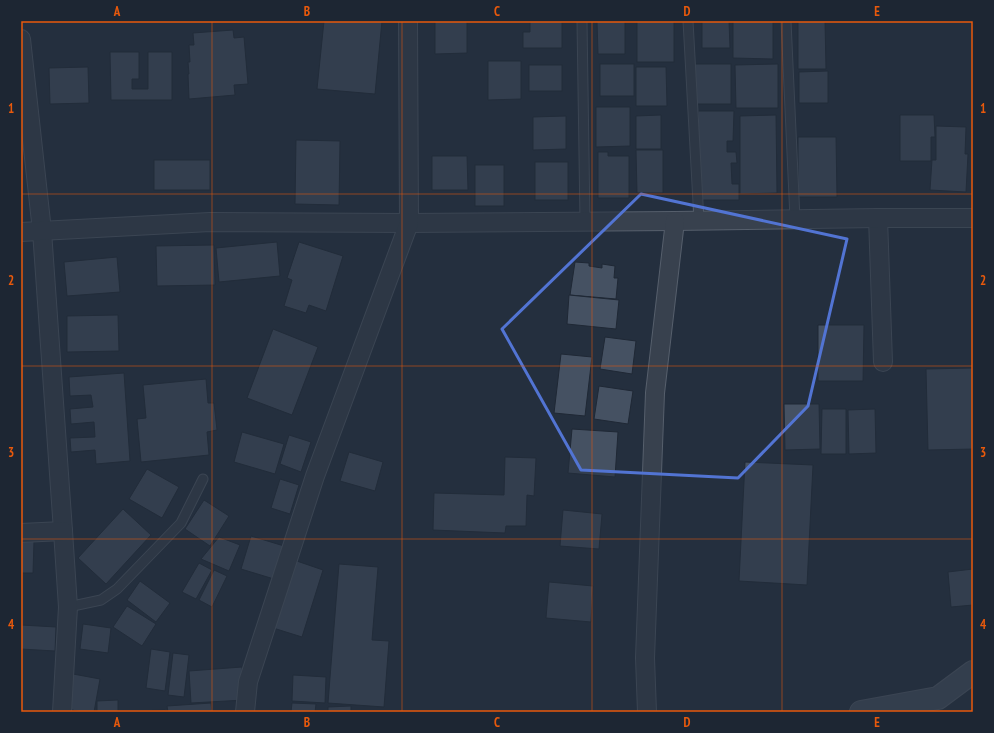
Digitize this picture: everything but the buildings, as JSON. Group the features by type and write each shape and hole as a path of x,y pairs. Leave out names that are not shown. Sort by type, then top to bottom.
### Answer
{"street":[{"path":"245,712 248,682 315,476 409,223 408,21"},
{"path":"21,39 42,231 68,607 62,712"},
{"path":"878,218 883,362"},
{"path":"21,232 210,222 409,223 973,218"},
{"path":"646,712 645,658 654,393 675,221"},
{"path":"21,533 63,531"},
{"path":"861,712 938,698 973,672"}],"lane":[{"path":"582,21 585,222"},
{"path":"688,21 698,221"},
{"path":"786,21 795,219"},
{"path":"68,607 101,600 116,589 181,523 203,479"}],"highlighted area":[{"path":"641,194 847,239 808,406 738,478 581,470 502,329"}]}
